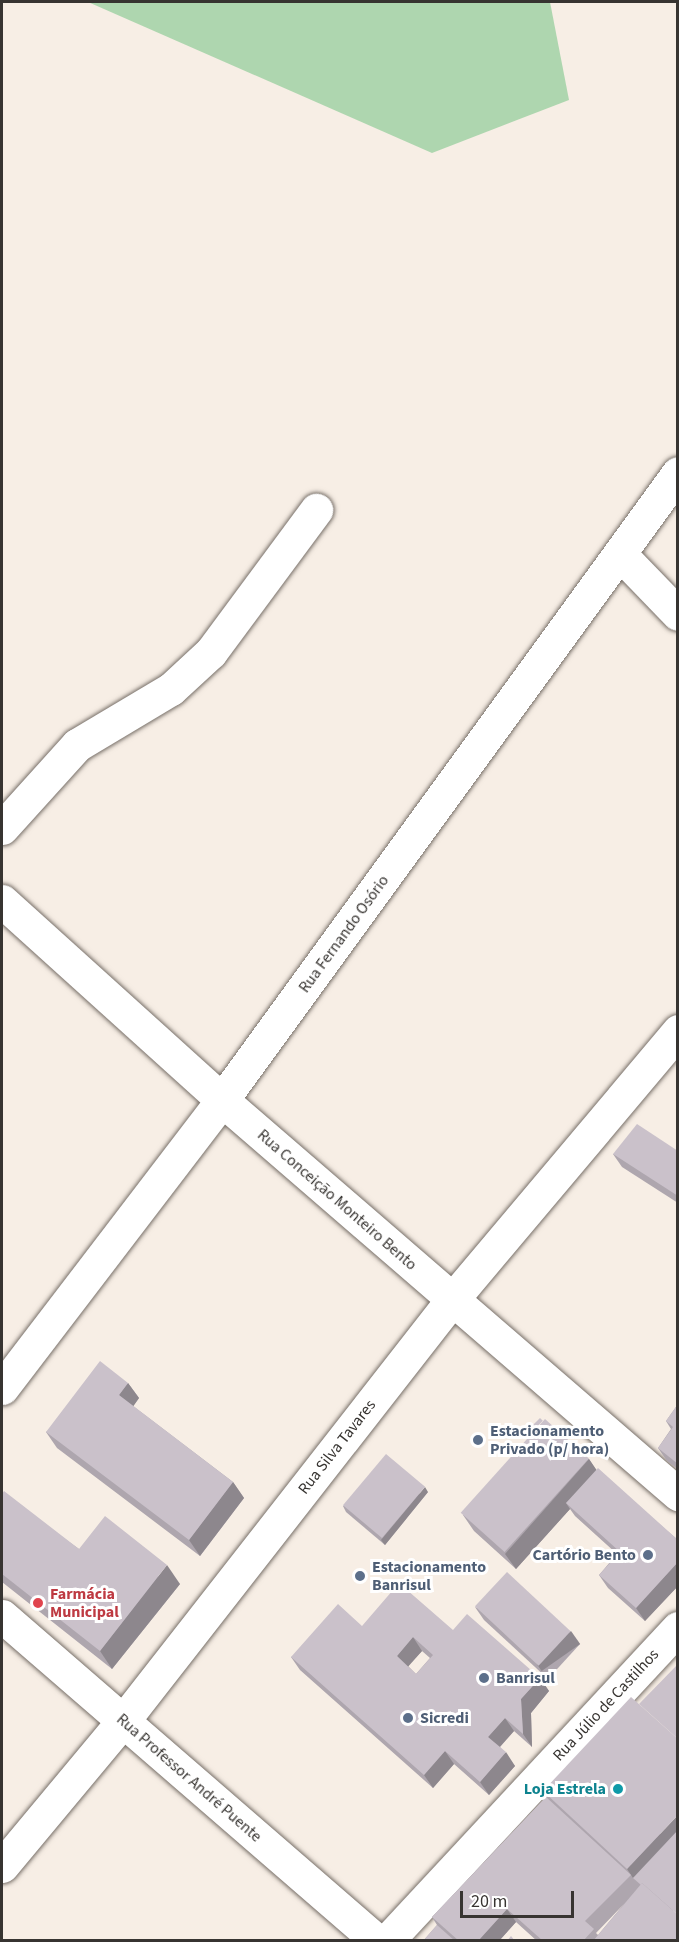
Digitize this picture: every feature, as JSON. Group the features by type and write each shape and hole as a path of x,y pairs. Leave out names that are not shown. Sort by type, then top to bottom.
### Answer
{"street":[{"name":"Rua Fernando Osório","path":"2,1388 222,1100 678,473"},
{"path":"2,828 76,745 171,689 211,652 316,510"},
{"path":"620,554 678,614"},
{"name":"Rua Conceição Monteiro Bento","path":"2,901 222,1100 451,1301 678,1494"},
{"name":"Rua Silva Tavares","path":"2,1866 123,1721 451,1301 678,1031"},
{"name":"Rua Professor André Puente","path":"2,1616 376,1941"},
{"name":"Rua Júlio de Castilhos","path":"388,1941 678,1628"}],"green space":[{"path":"88,2 550,2 569,100 432,153"}],"building":[{"path":"637,1124 678,1151 678,1196 613,1154"},
{"path":"100,1361 128,1383 119,1395 233,1482 189,1540 46,1432"},
{"path":"678,1404 678,1464 658,1448 673,1427 666,1421"},
{"path":"540,1418 543,1421 532,1432 529,1429"},
{"path":"545,1419 589,1458 505,1552 461,1513"},
{"path":"386,1454 425,1487 382,1538 343,1505"},
{"name":"Cartório Bento","path":"598,1468 678,1540 678,1562 636,1608 599,1575 620,1552 566,1503"},
{"path":"4,1491 79,1549 105,1516 167,1565 100,1651 2,1574 2,1494"},
{"path":"507,1572 571,1631 539,1666 475,1606"},
{"path":"399,1583 453,1630 467,1614 540,1678 521,1699 523,1734 505,1718 488,1737 506,1752 480,1782 445,1751 424,1775 291,1657 338,1604 362,1626","holes":["413,1637 433,1655 416,1674 397,1656"]},
{"path":"678,1664 678,1739 639,1704"},
{"path":"631,1697 678,1739 678,1815 627,1869 543,1791"},
{"path":"546,1797 631,1875 585,1921 594,1929 583,1941 543,1941 507,1909 478,1941 459,1941 432,1917"},
{"path":"678,1830 678,1915 642,1883 641,1885 633,1878"},
{"path":"642,1883 678,1915 678,1941 593,1941"},
{"path":"437,1925 455,1941 423,1941"}],"place":[{"name":"Estacionamento Privado (p/ hora)","path":"478,1440"},
{"name":"Cartório Bento","path":"648,1555"},
{"name":"Estacionamento Banrisul","path":"360,1576"},
{"name":"Farmácia Municipal","path":"38,1603"},
{"name":"Banrisul","path":"484,1678"},
{"name":"Sicredi","path":"408,1718"},
{"name":"Loja Estrela","path":"618,1789"}]}
